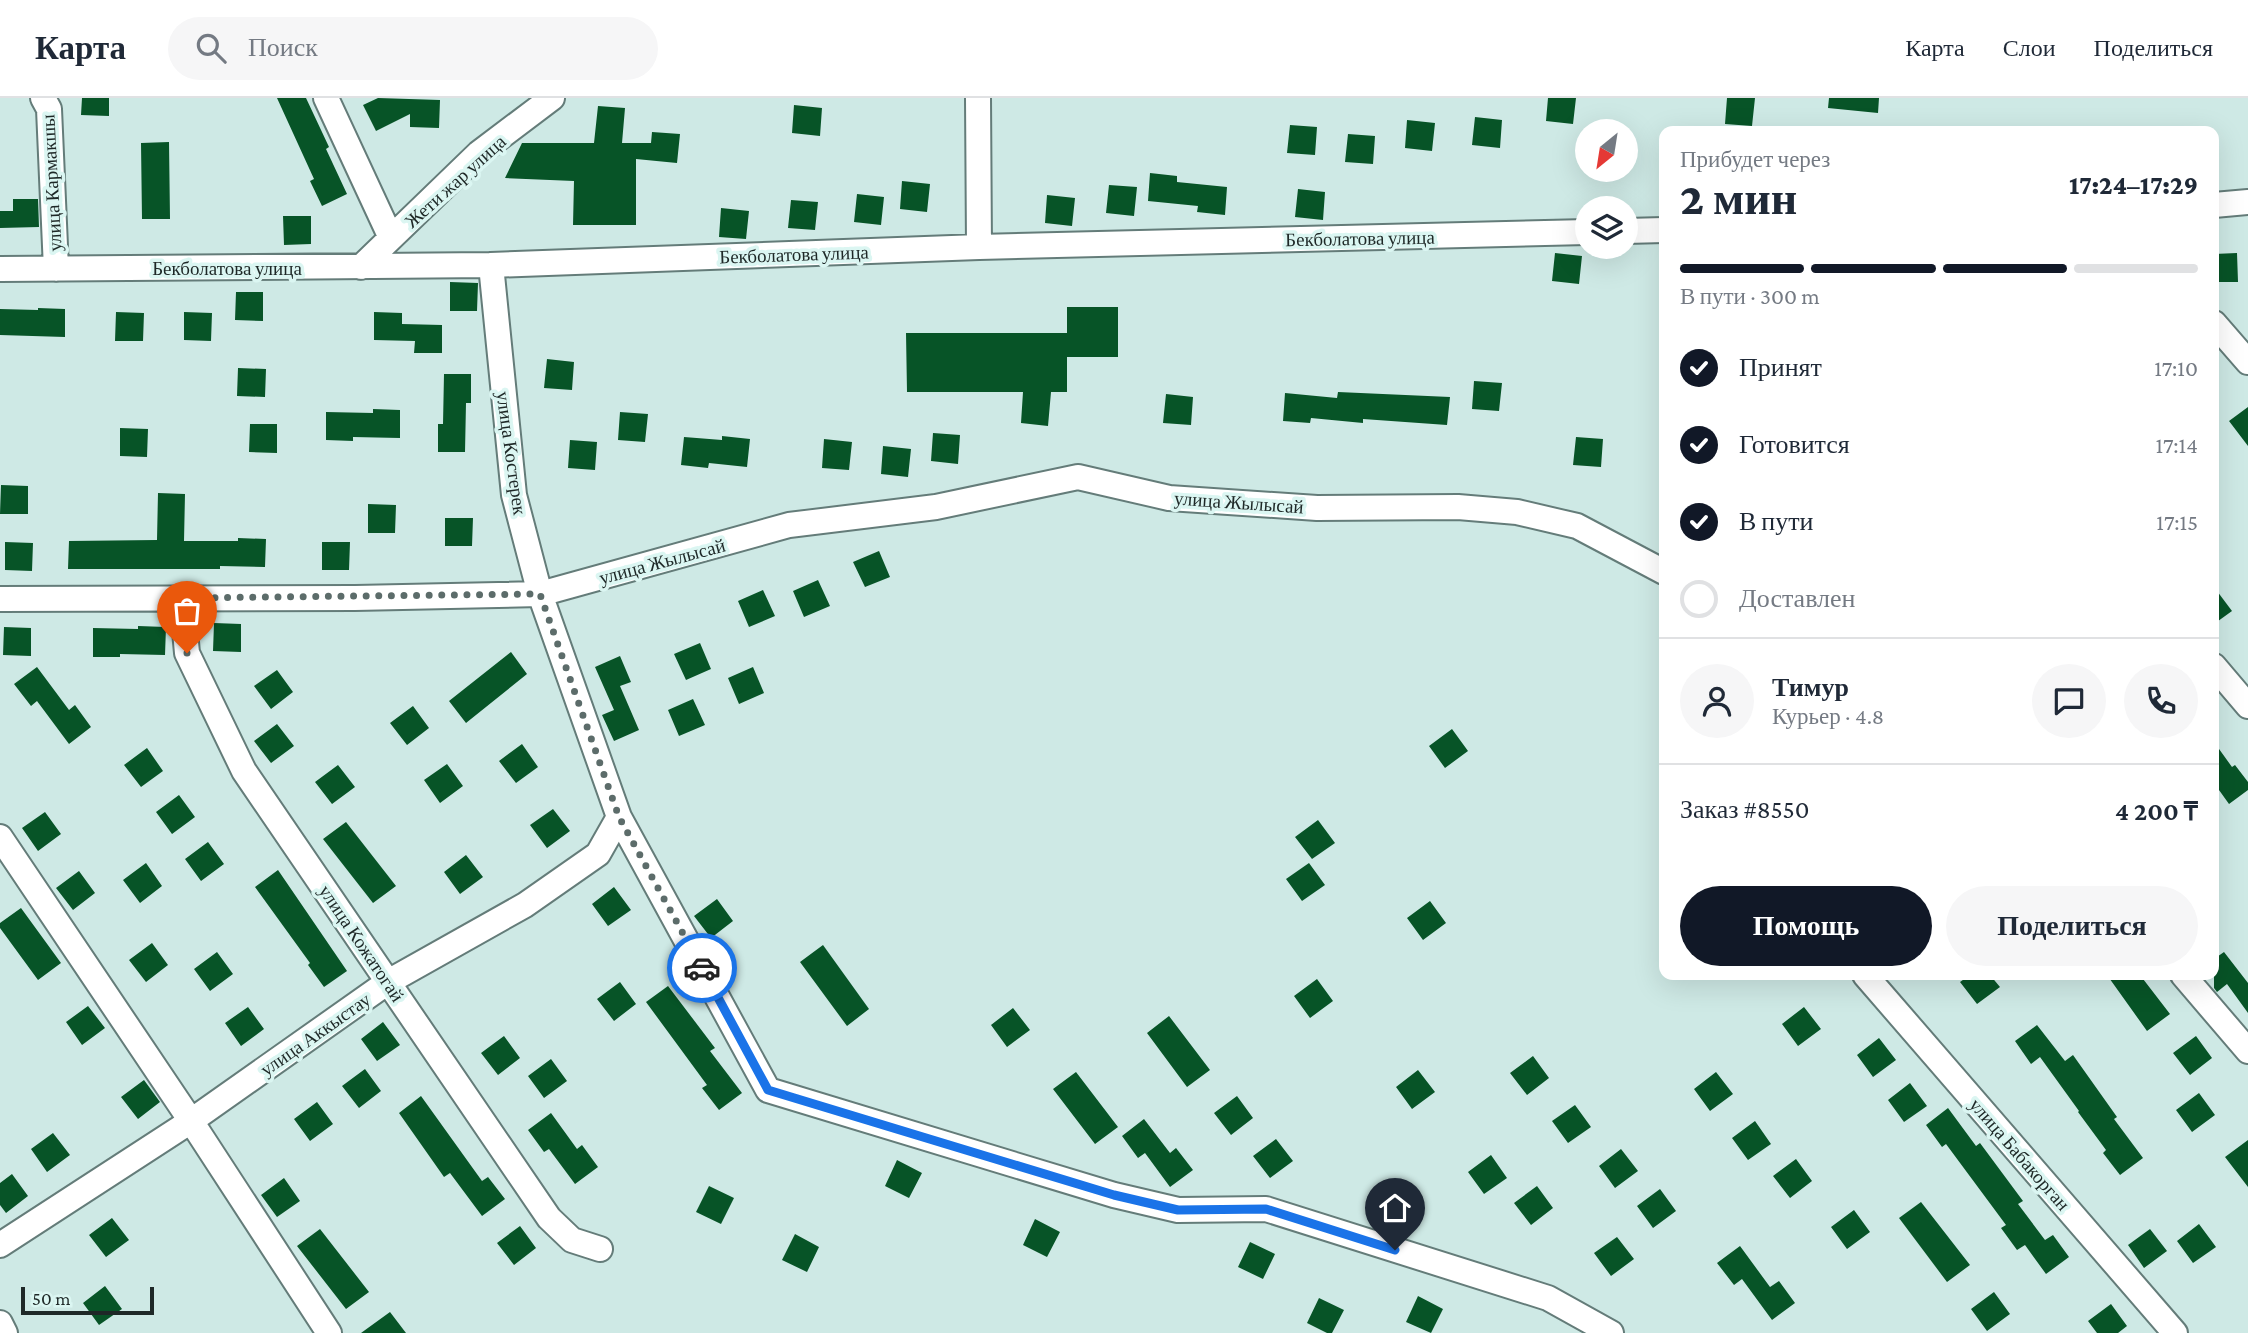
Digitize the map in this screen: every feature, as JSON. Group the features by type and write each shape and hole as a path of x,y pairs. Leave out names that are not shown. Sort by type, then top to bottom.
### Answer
{"street":[{"name":"улица Кармакшы","path":"43,98 49,109 56,269"},
{"path":"326,98 391,238"},
{"name":"Жети жар улица","path":"361,267 480,153 552,98"},
{"path":"978,98 979,247"},
{"path":"2219,205 2248,202"},
{"path":"1638,231 1659,230"},
{"name":"Бекболатова улица","path":"0,269 491,265 979,247 1575,232"},
{"name":"улица Костерек","path":"491,265 514,495 540,594 619,817 768,1090 1114,1195 1178,1210 1266,1209 1548,1298 1611,1333"},
{"path":"2219,329 2248,362"},
{"name":"улица Жылысай","path":"0,599 540,594 789,526 936,507 1078,477 1169,498 1317,508 1458,507 1517,512 1577,526 1659,569"},
{"name":"улица Кожатогай","path":"182,598 187,653 244,771 549,1218 572,1240 600,1250"},
{"path":"2219,672 2248,706"},
{"name":"улица Аккыстау","path":"0,1245 191,1121 388,982 525,905 598,854 619,817"},
{"path":"0,837 191,1121 329,1333"},
{"name":"улица Бабакорган","path":"1869,980 2175,1333"},
{"path":"2187,980 2248,1051"},
{"path":"0,1323 5,1333"}],"building":[{"path":"82,98 109,98 109,116 81,115"},
{"path":"277,98 306,98 347,194 322,206 310,181 314,179"},
{"path":"378,98 440,100 439,128 410,127 410,114 376,131 363,105"},
{"path":"1548,98 1576,98 1573,124 1546,121"},
{"path":"1727,98 1755,98 1752,126 1725,124"},
{"path":"1829,98 1879,98 1878,113 1828,108"},
{"path":"794,105 822,108 820,136 792,133"},
{"path":"598,106 625,108 622,143 651,143 652,132 680,134 677,163 636,159 636,225 573,225 574,181 505,178 522,143 594,143"},
{"path":"1475,117 1502,120 1500,148 1472,145"},
{"path":"1407,120 1435,123 1432,151 1405,148"},
{"path":"1290,125 1317,127 1315,155 1287,153"},
{"path":"1348,134 1375,136 1373,164 1345,162"},
{"path":"169,142 170,219 142,219 141,143"},
{"path":"1150,173 1177,176 1177,182 1227,187 1225,215 1197,212 1198,206 1148,201"},
{"path":"902,181 930,184 927,212 900,209"},
{"path":"1109,185 1137,187 1134,216 1106,213"},
{"path":"1298,189 1325,192 1323,220 1295,217"},
{"path":"857,194 884,197 881,225 854,222"},
{"path":"1047,195 1075,198 1072,226 1045,223"},
{"path":"13,199 38,199 39,227 0,228 0,211 13,211"},
{"path":"791,200 818,202 815,230 788,228"},
{"path":"721,208 749,211 746,239 719,237"},
{"path":"283,216 311,216 311,244 284,245"},
{"path":"1555,253 1575,255 1575,259 1582,259 1579,284 1552,281"},
{"path":"2237,253 2238,282 2219,282 2219,254"},
{"path":"450,282 478,283 477,311 450,311"},
{"path":"236,292 263,292 263,321 235,320"},
{"path":"1067,307 1118,307 1118,357 1067,357 1067,392 1051,392 1048,426 1021,423 1023,392 907,392 906,333 1067,333"},
{"path":"0,309 65,309 65,337 0,335"},
{"path":"116,312 144,313 143,341 115,341"},
{"path":"184,312 212,313 211,341 184,340"},
{"path":"374,312 402,313 402,324 442,325 442,353 414,353 415,341 374,340"},
{"path":"547,359 574,362 572,390 544,388"},
{"path":"238,368 266,369 265,397 237,396"},
{"path":"444,374 471,374 471,403 466,403 465,452 438,452 438,424 443,424"},
{"path":"1474,381 1502,383 1499,411 1472,409"},
{"path":"1338,392 1450,397 1447,425 1363,419 1363,423 1311,418 1310,423 1283,421 1285,393 1337,398"},
{"path":"1166,394 1193,397 1191,425 1163,423"},
{"path":"2248,407 2248,446 2229,421"},
{"path":"373,409 400,410 400,438 353,437 353,441 326,440 326,412 373,413"},
{"path":"620,412 648,414 645,442 618,440"},
{"path":"250,424 277,424 277,453 249,452"},
{"path":"120,428 148,429 147,457 120,456"},
{"path":"933,433 960,435 958,464 931,461"},
{"path":"722,436 750,439 747,467 709,463 708,468 681,465 684,437 722,440"},
{"path":"1576,437 1603,439 1601,467 1573,465"},
{"path":"824,439 852,442 849,470 822,468"},
{"path":"570,440 597,442 595,470 568,468"},
{"path":"883,446 911,449 908,477 881,474"},
{"path":"1,485 28,486 28,514 0,514"},
{"path":"158,493 185,494 184,541 266,539 265,567 68,569 69,541 157,540"},
{"path":"368,504 396,505 395,533 368,533"},
{"path":"445,518 473,518 472,546 445,546"},
{"path":"5,542 33,543 32,571 5,570"},
{"path":"322,542 350,542 349,570 322,570"},
{"path":"879,551 890,577 865,587 853,562"},
{"path":"818,580 830,606 804,617 793,591"},
{"path":"763,590 775,616 749,627 738,601"},
{"path":"2219,594 2232,611 2219,620"},
{"path":"214,623 241,624 241,652 213,651"},
{"path":"138,626 166,627 165,655 120,654 120,657 93,657 93,628 138,629"},
{"path":"4,627 31,628 31,656 3,655"},
{"path":"700,643 711,669 686,680 674,654"},
{"path":"511,652 527,674 466,723 449,701"},
{"path":"620,656 631,682 620,686 639,730 614,741 602,715 614,710 595,667"},
{"path":"37,667 69,710 75,705 91,727 69,744 37,701 31,706 14,684"},
{"path":"753,667 764,693 739,704 728,678"},
{"path":"277,670 293,692 271,709 254,686"},
{"path":"693,699 705,725 679,736 668,710"},
{"path":"413,706 429,728 407,745 390,723"},
{"path":"277,724 294,746 271,763 254,741"},
{"path":"1452,729 1468,751 1445,768 1429,746"},
{"path":"522,744 538,767 516,783 499,761"},
{"path":"147,748 163,771 141,787 124,765"},
{"path":"2219,749 2232,767 2235,765 2248,782 2248,790 2229,804 2219,790"},
{"path":"447,764 463,786 440,803 424,780"},
{"path":"338,765 355,787 332,804 315,782"},
{"path":"179,795 195,817 172,834 156,812"},
{"path":"553,809 570,831 547,848 530,825"},
{"path":"45,812 61,834 38,851 22,828"},
{"path":"1318,820 1335,843 1312,859 1295,837"},
{"path":"346,822 396,886 373,903 323,839"},
{"path":"208,842 224,864 201,881 185,859"},
{"path":"466,855 483,877 460,894 444,872"},
{"path":"146,863 162,886 140,903 123,880"},
{"path":"1309,863 1325,885 1302,901 1286,879"},
{"path":"278,870 347,971 324,987 308,965 310,963 255,887"},
{"path":"79,871 95,893 73,910 56,888"},
{"path":"614,887 631,910 608,926 592,904"},
{"path":"717,899 733,921 711,938 694,916"},
{"path":"1430,901 1446,923 1423,940 1407,918"},
{"path":"21,908 61,963 38,980 0,928 0,923"},
{"path":"152,943 168,965 146,982 129,960"},
{"path":"823,945 869,1009 847,1026 800,962"},
{"path":"217,952 233,974 210,991 194,969"},
{"path":"2224,952 2248,983 2248,1013 2227,984 2217,992 2214,988 2214,980 2219,980 2219,956"},
{"path":"1317,979 1333,1001 1310,1018 1294,996"},
{"path":"1994,980 2000,987 1977,1004 1960,982"},
{"path":"2111,980 2144,980 2170,1014 2147,1031"},
{"path":"620,982 636,1004 614,1021 597,999"},
{"path":"668,986 715,1048 710,1051 742,1093 719,1110 702,1088 707,1085 646,1002"},
{"path":"88,1006 105,1028 82,1045 66,1022"},
{"path":"248,1007 264,1029 241,1046 225,1023"},
{"path":"1804,1007 1821,1029 1798,1046 1782,1024"},
{"path":"1013,1008 1030,1030 1007,1047 991,1025"},
{"path":"1169,1016 1210,1070 1187,1087 1147,1033"},
{"path":"383,1022 400,1045 377,1061 361,1039"},
{"path":"2037,1025 2065,1061 2073,1055 2143,1158 2120,1175 2103,1153 2106,1150 2040,1057 2031,1064 2015,1041"},
{"path":"504,1036 520,1058 498,1075 481,1053"},
{"path":"2196,1036 2212,1058 2190,1075 2173,1053"},
{"path":"1879,1038 1896,1060 1873,1077 1857,1055"},
{"path":"1533,1056 1549,1078 1527,1095 1510,1073"},
{"path":"551,1059 567,1081 544,1098 528,1076"},
{"path":"365,1069 381,1091 359,1108 342,1086"},
{"path":"1418,1070 1435,1092 1412,1109 1396,1087"},
{"path":"1076,1072 1118,1127 1095,1144 1053,1089"},
{"path":"1716,1072 1733,1094 1710,1111 1694,1089"},
{"path":"144,1080 160,1102 138,1119 121,1097"},
{"path":"1910,1083 1927,1106 1904,1122 1888,1100"},
{"path":"2199,1093 2215,1115 2192,1132 2176,1110"},
{"path":"421,1096 482,1181 488,1177 505,1199 482,1216 450,1173 444,1177 399,1113"},
{"path":"1237,1096 1253,1118 1231,1135 1214,1113"},
{"path":"317,1102 333,1124 310,1141 294,1119"},
{"path":"1575,1105 1591,1127 1568,1143 1552,1121"},
{"path":"1948,1108 1976,1146 1980,1143 2023,1201 2018,1204 2045,1240 2053,1235 2069,1257 2046,1274 2025,1245 2017,1250 2001,1228 2006,1225 1946,1144 1942,1147 1926,1125"},
{"path":"551,1113 577,1149 582,1145 598,1167 575,1184 549,1149 544,1152 528,1130"},
{"path":"1144,1119 1170,1153 1176,1148 1193,1170 1170,1187 1145,1153 1138,1158 1122,1136"},
{"path":"1755,1121 1771,1144 1748,1160 1732,1138"},
{"path":"53,1133 70,1155 47,1172 31,1149"},
{"path":"1276,1139 1293,1161 1270,1178 1253,1156"},
{"path":"2248,1140 2248,1187 2225,1157"},
{"path":"1621,1149 1638,1171 1615,1188 1599,1166"},
{"path":"1491,1155 1507,1178 1484,1194 1468,1172"},
{"path":"1796,1159 1812,1181 1790,1198 1773,1176"},
{"path":"897,1160 922,1173 909,1198 885,1186"},
{"path":"12,1174 28,1196 6,1213 0,1205 0,1183"},
{"path":"284,1178 300,1201 277,1217 261,1195"},
{"path":"709,1186 734,1198 721,1224 696,1212"},
{"path":"1537,1186 1553,1208 1531,1225 1514,1203"},
{"path":"1660,1189 1676,1211 1653,1228 1637,1206"},
{"path":"1921,1202 1970,1265 1947,1282 1899,1218"},
{"path":"1854,1210 1870,1232 1847,1249 1831,1227"},
{"path":"112,1218 129,1240 106,1257 89,1235"},
{"path":"1035,1219 1060,1232 1047,1257 1023,1245"},
{"path":"2199,1224 2216,1247 2193,1263 2177,1241"},
{"path":"520,1226 536,1248 514,1265 497,1243"},
{"path":"320,1229 369,1292 346,1309 297,1246"},
{"path":"2150,1229 2167,1251 2144,1268 2128,1245"},
{"path":"795,1234 819,1247 807,1272 782,1260"},
{"path":"1617,1237 1634,1259 1611,1276 1594,1253"},
{"path":"1250,1242 1275,1254 1263,1279 1238,1267"},
{"path":"1740,1246 1770,1287 1779,1281 1795,1303 1772,1320 1742,1279 1734,1285 1717,1263"},
{"path":"105,1286 122,1309 99,1325 83,1303"},
{"path":"1994,1292 2010,1314 1987,1331 1971,1309"},
{"path":"1418,1296 1443,1309 1431,1333 1406,1322"},
{"path":"1319,1298 1344,1310 1332,1333 1307,1323"},
{"path":"2111,1304 2127,1326 2118,1333 2097,1333 2088,1321"},
{"path":"390,1312 406,1333 361,1333"}],"way so far":[{"path":"187,653 182,598 540,594 619,817 702,968"}],"route":[{"path":"702,968 768,1090 1114,1195 1178,1210 1266,1209 1395,1250"}]}
